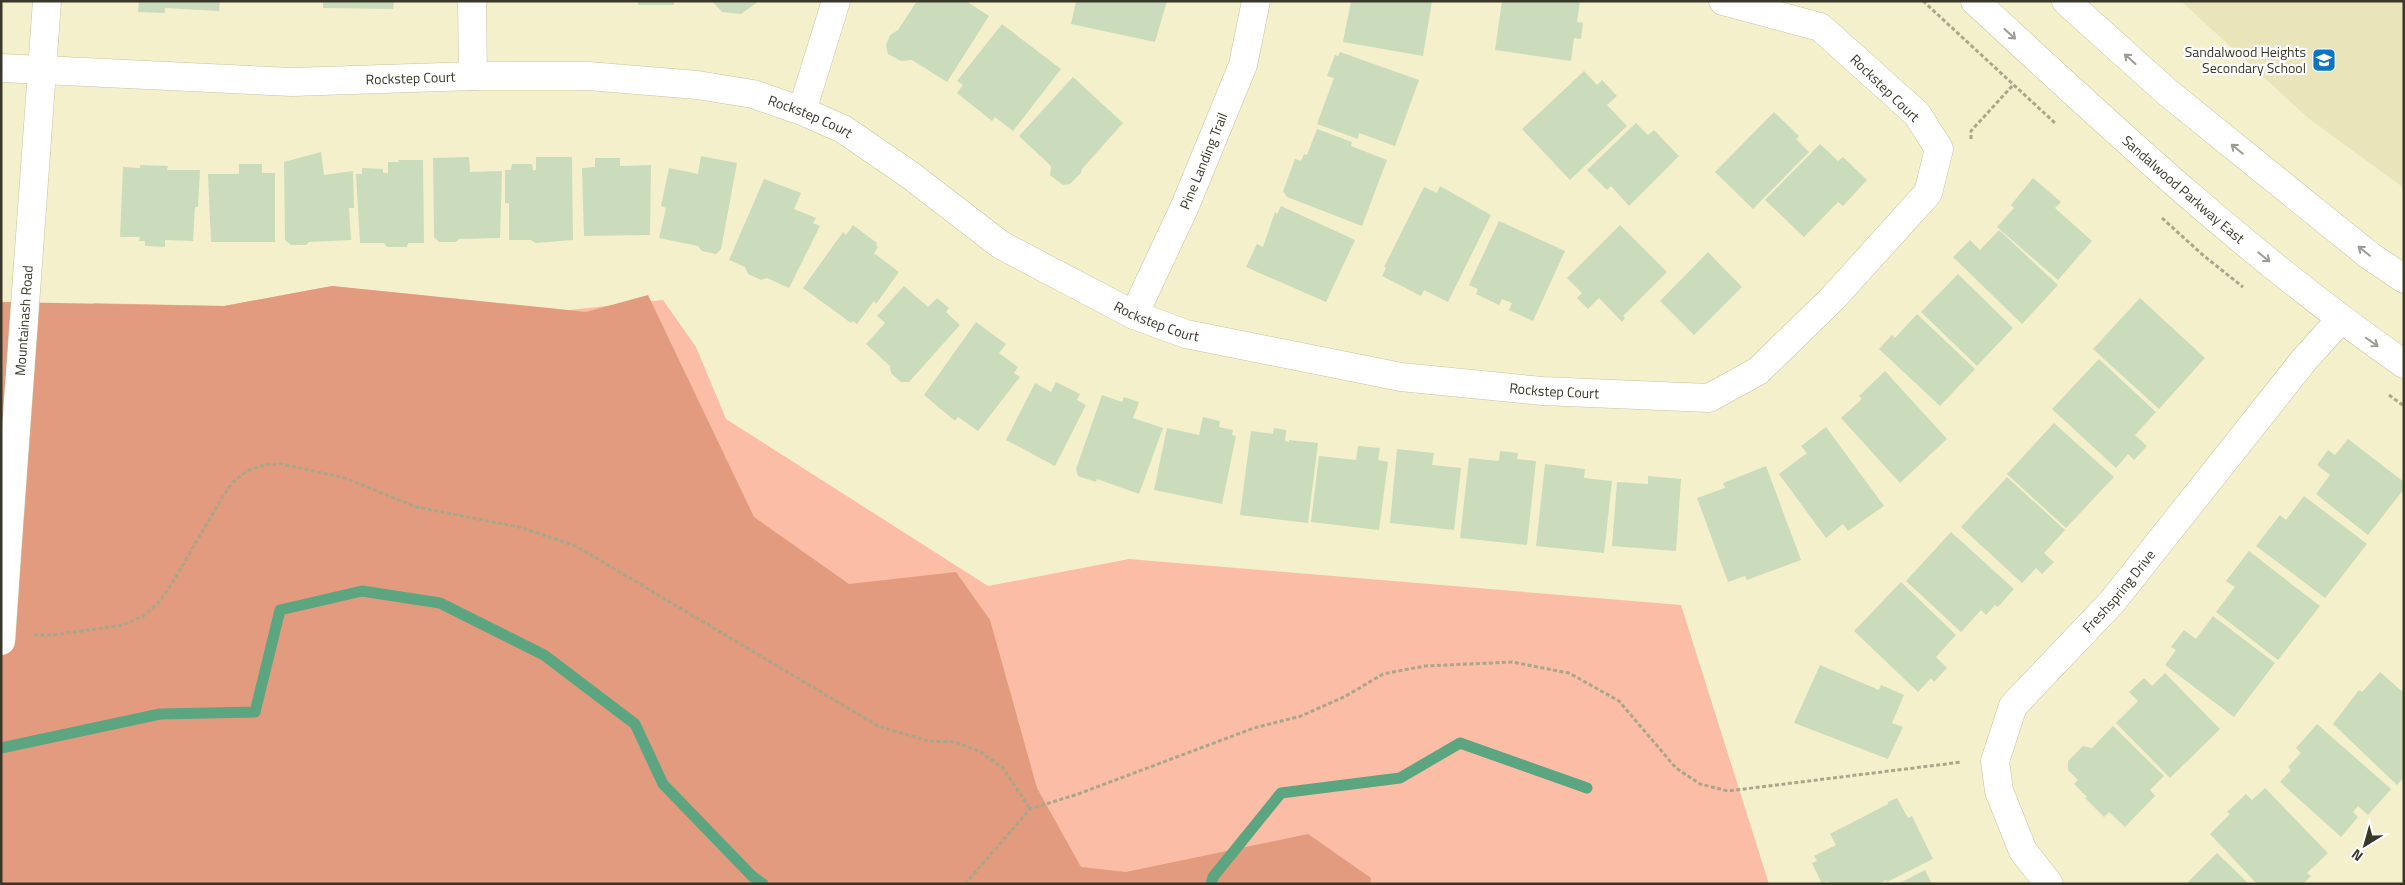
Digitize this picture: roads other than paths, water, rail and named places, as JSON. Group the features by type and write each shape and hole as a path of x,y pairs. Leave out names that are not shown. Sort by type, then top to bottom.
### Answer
{"street":[{"name":"Mountainash Road","path":"14,638 7,554 47,1"},
{"path":"472,1 473,76"},
{"path":"802,111 836,1"},
{"name":"Pine Landing Trail","path":"1134,315 1185,206 1243,66 1256,1"},
{"name":"Rockstep Court","path":"1,68 292,82 473,76 588,76 697,86 753,94 802,111 843,129 910,175 1000,245 1134,315 1186,334 1401,377 1542,391 1709,398 1758,371 1833,298 1928,194 1939,149 1917,114 1820,27 1723,1"},
{"name":"Sandalwood Parkway East","path":"1974,1 2210,212 2340,320 2404,364"},
{"path":"2066,1 2167,92 2370,256 2404,279"},
{"name":"Freshspring Drive","path":"2049,884 2023,851 1999,791 1995,760 2013,706 2112,602 2304,360 2340,320"}],"waterway":[{"path":"1,748 160,714 255,712 280,610 362,591 440,603 544,655 635,724 663,784 752,876 763,884"},
{"path":"1211,884 1213,877 1281,793 1400,778 1460,743 1587,788"}],"place":[{"name":"Sandalwood Heights Secondary School","path":"2324,60"}]}
